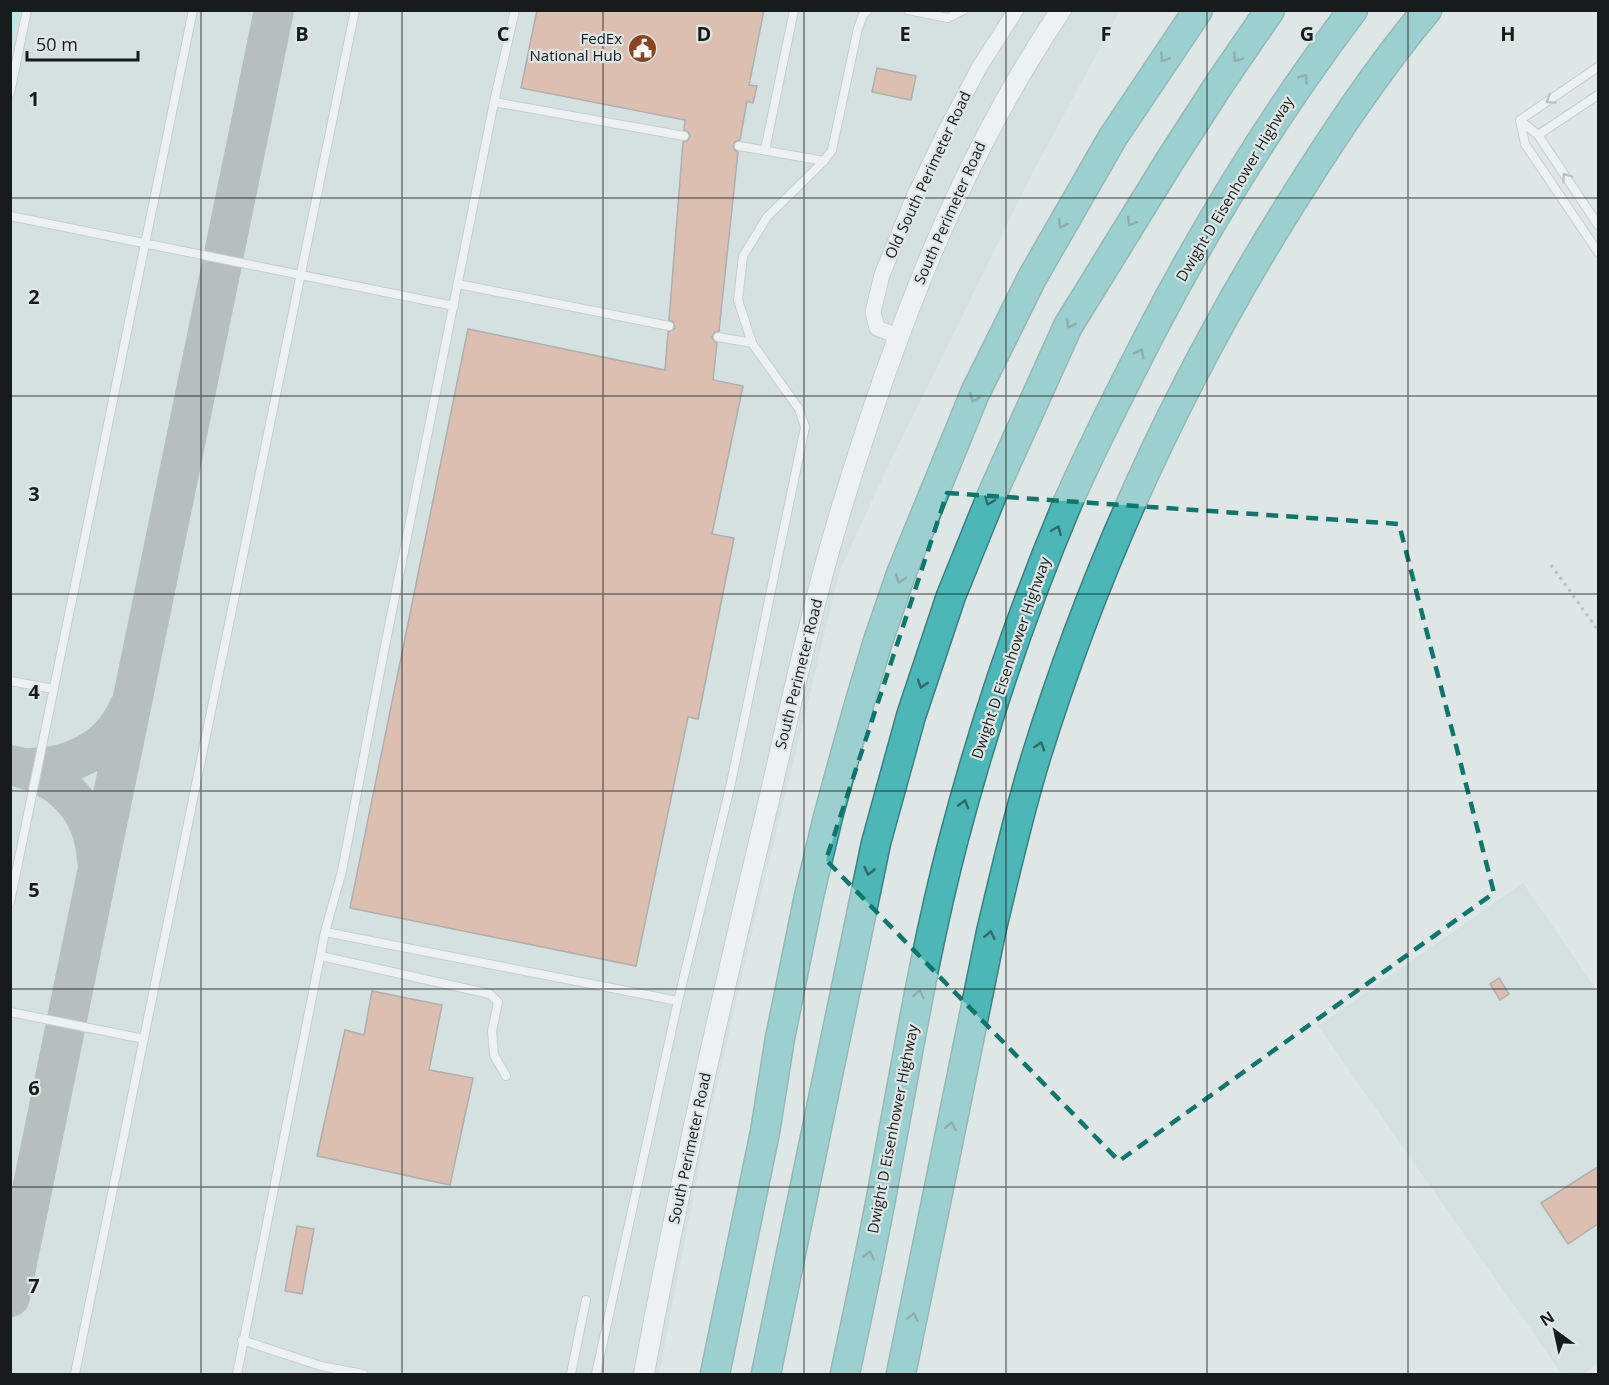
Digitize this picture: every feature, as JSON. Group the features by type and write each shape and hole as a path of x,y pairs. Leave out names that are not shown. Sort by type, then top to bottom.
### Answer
{"highway":[{"path":"716,1374 765,1132 780,1038 830,807 858,708 901,574 975,393 1032,278 1113,137 1198,10"},
{"path":"766,1374 876,843 911,716 951,596 993,490 1068,326 1169,162 1270,10"},
{"name":"Dwight D Eisenhower Highway","path":"845,1374 886,1176 914,1019 945,874 998,687 1037,579 1069,500 1110,412 1202,236 1271,125 1353,10"},
{"path":"901,1374 969,1036 1004,876 1036,756 1106,561 1179,399 1249,272 1339,131 1426,10"}],"street":[{"name":"Old South Perimeter Road","path":"898,336 877,328 873,312 882,275 946,130 980,66 1016,10"},
{"name":"South Perimeter Road","path":"644,1374 698,1108 809,626 854,464 919,280 951,206 1008,94 1060,10"}],"lane":[{"path":"11,95 27,10"},
{"path":"10,902 193,10"},
{"path":"75,1374 355,10"},
{"path":"237,1374 325,932 342,871 355,784 515,10"},
{"path":"765,150 794,10"},
{"path":"596,1374 678,1001 731,783 805,427 799,409 752,344 738,300 744,256 767,217 824,161 832,150 858,28 863,15 868,10"},
{"path":"908,10 948,18 964,10"},
{"path":"1520,120 1599,67"},
{"path":"1538,135 1599,95"},
{"path":"495,102 684,136"},
{"path":"1520,120 1538,135 1599,225"},
{"path":"1520,120 1525,144 1599,252"},
{"path":"739,146 824,161"},
{"path":"10,216 454,306"},
{"path":"459,284 669,326"},
{"path":"718,336 752,344"},
{"path":"10,681 54,689"},
{"path":"10,848 21,850"},
{"path":"325,932 678,1001"},
{"path":"321,956 490,994 498,1002 492,1031 494,1054 506,1076"},
{"path":"10,1012 144,1040"},
{"path":"571,1374 586,1300"},
{"path":"242,1340 321,1366 363,1374"}],"path":[{"path":"1551,565 1599,630"}],"highlighted area":[{"path":"947,493 1399,524 1494,893 1119,1161 826,860"}],"shaded area":[{"path":"10,11 1120,11 1033,172 881,481 840,570 750,940 702,1151 659,1374 11,1374"},
{"path":"1523,883 1598,992 1598,1363 1583,1374 1562,1374 1318,1026"}],"green space":[{"path":"10,11 19,11 11,50"}],"building":[{"path":"537,10 764,10 749,85 757,86 753,103 747,101 740,140 733,146 738,152 719,331 712,337 717,343 713,380 743,386 712,534 734,538 698,719 688,717 636,966 350,908 468,329 665,370 668,332 675,328 673,322 669,320 683,142 690,136 684,130 685,120 521,88"},
{"path":"877,68 916,76 911,100 872,92"},
{"path":"1499,978 1509,994 1500,1000 1490,984"},
{"path":"372,991 442,1005 429,1070 473,1078 450,1185 317,1156 345,1030 364,1035"},
{"path":"1599,1166 1599,1223 1568,1244 1541,1203"},
{"path":"297,1226 314,1229 302,1294 285,1291"}],"taxiway":[{"path":"10,1297 274,10"},
{"path":"26,768 57,765 86,754 111,736 128,709"},
{"path":"10,765 45,777 72,797 82,810 89,825 97,860"}],"place":[{"name":"FedEx National Hub","path":"643,48"}]}
